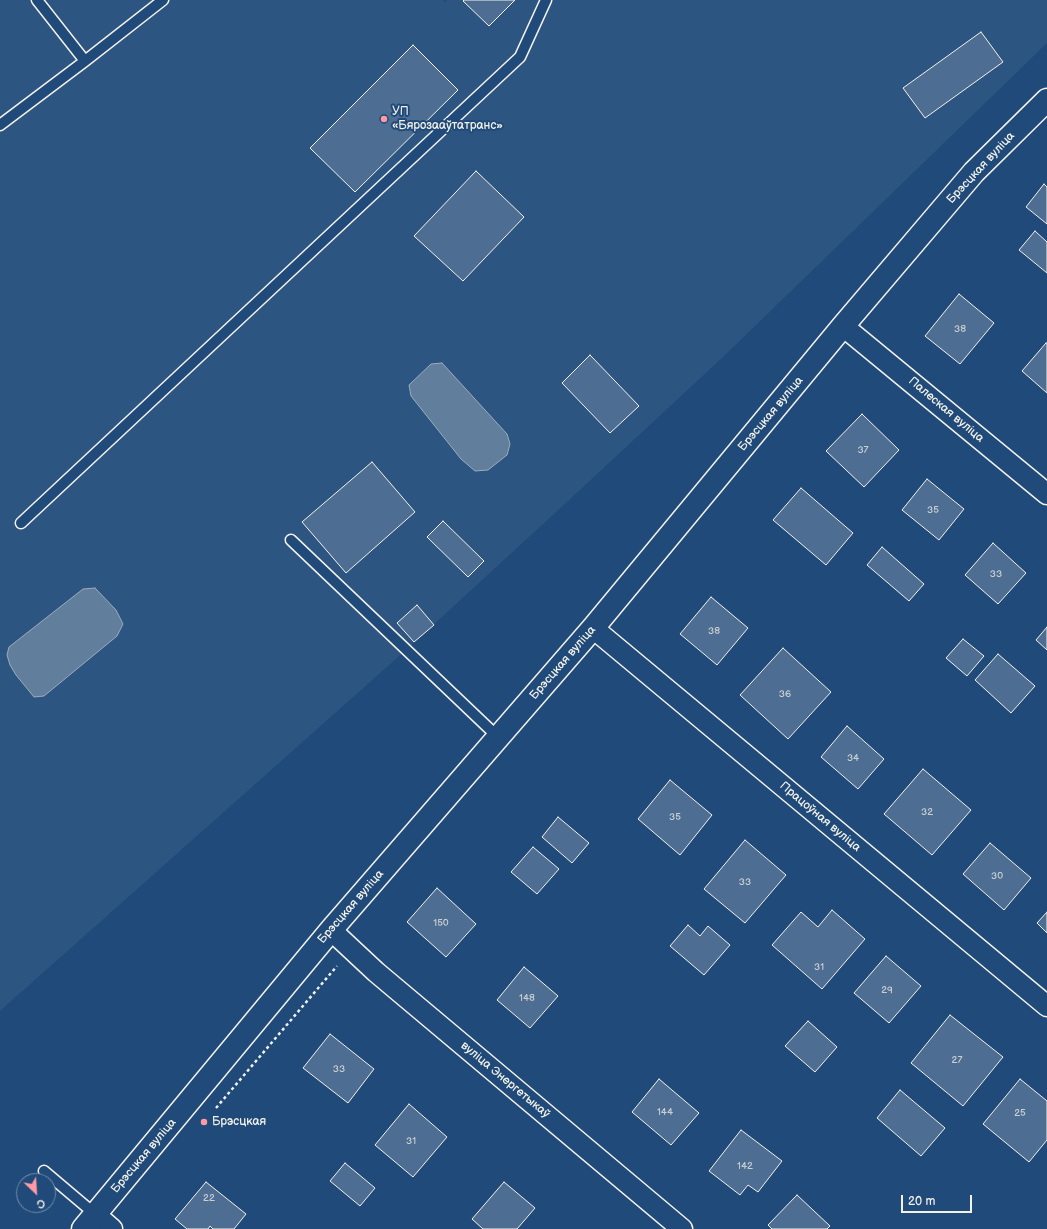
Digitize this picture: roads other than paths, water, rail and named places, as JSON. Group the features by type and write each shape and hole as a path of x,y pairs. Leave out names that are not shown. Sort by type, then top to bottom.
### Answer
{"street":[{"name":"Брэсцкая вуліца","path":"89,1222 331,930 593,628 843,326 974,172 1047,100"},
{"name":"Палеская вуліца","path":"843,326 1047,494"},
{"name":"Працоўная вуліца","path":"593,628 1047,1006"},
{"name":"вуліца Энергетыкаў","path":"331,930 382,977 682,1229"},
{"path":"89,1222 112,1229"}],"lane":[{"path":"37,0 85,62"},
{"path":"0,125 85,62 163,0"},
{"path":"21,523 520,57 546,0"},
{"path":"291,540 499,738"},
{"path":"44,1170 89,1222"}],"place":[{"name":"УП «Бярозааўтатранс»","path":"384,119"},
{"name":"Брэсцкая","path":"204,1122"}]}
